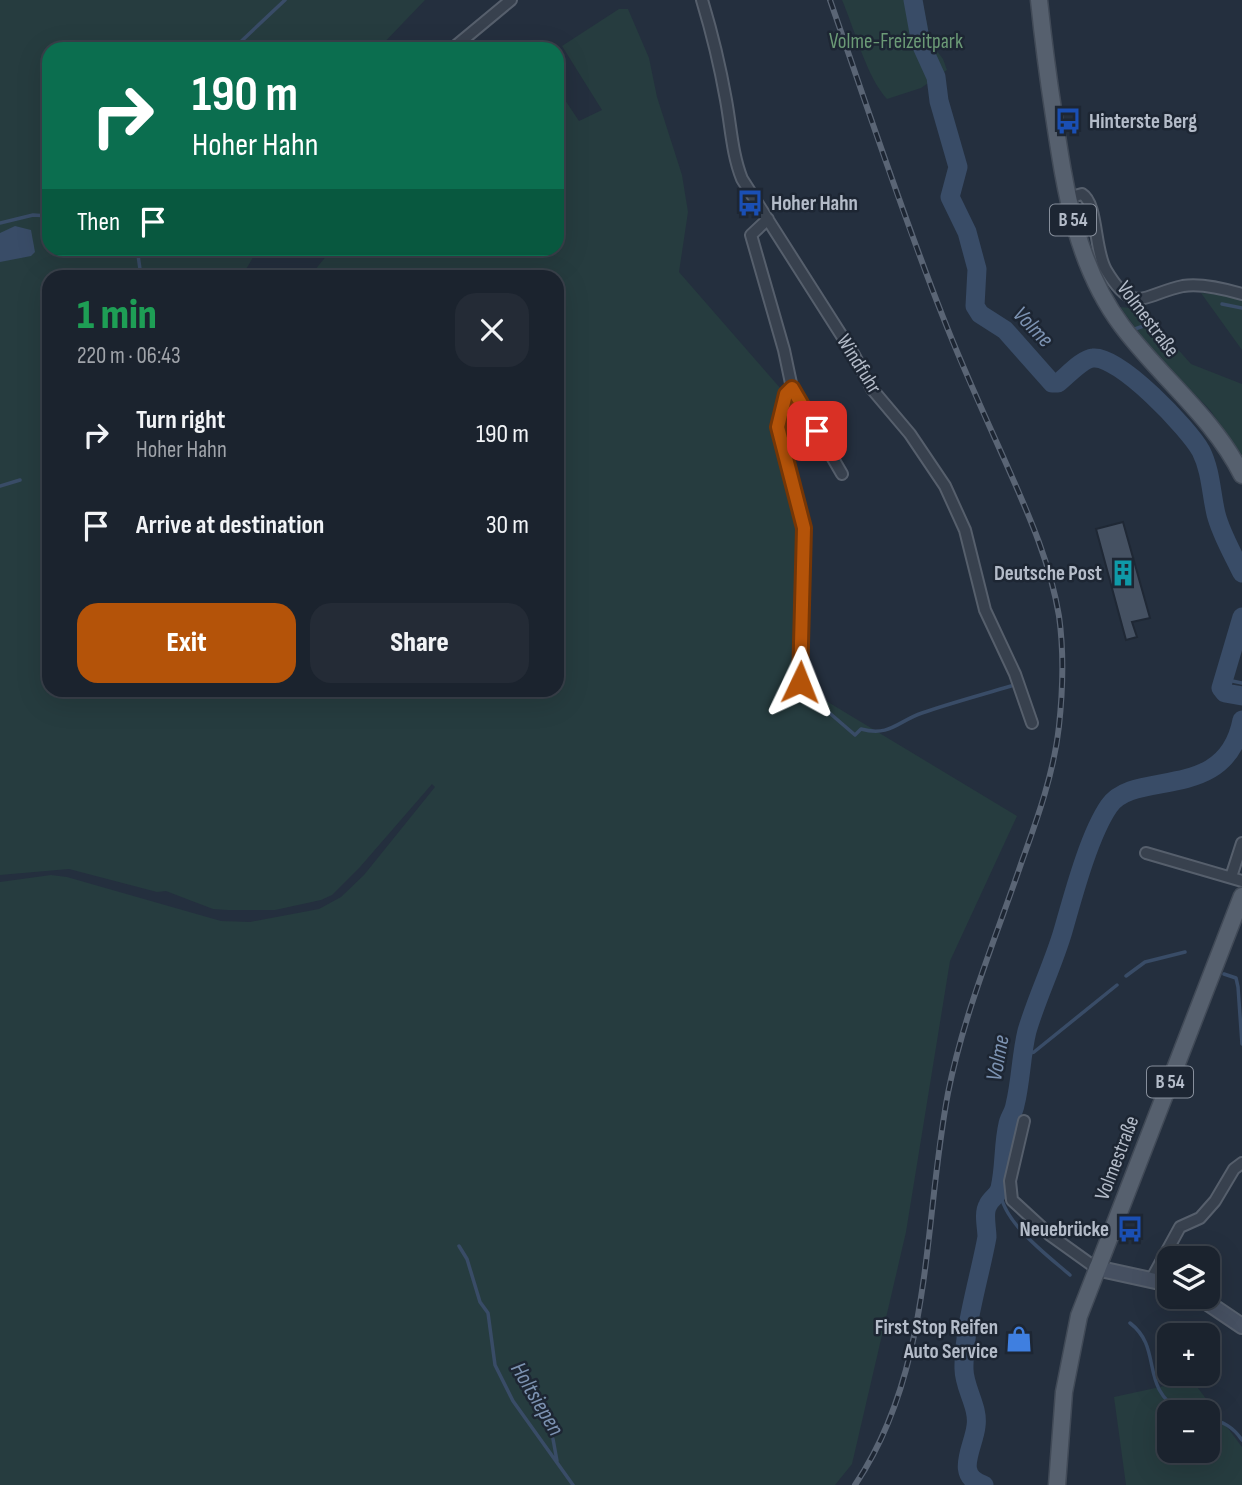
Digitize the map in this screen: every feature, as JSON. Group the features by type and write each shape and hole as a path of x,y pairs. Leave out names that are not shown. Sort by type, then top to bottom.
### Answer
{"main road":[{"name":"Volmestraße","path":"1039,0 1045,65 1068,198 1081,247 1108,306 1143,353 1212,428 1242,475"},
{"name":"Volmestraße","path":"1057,1485 1064,1392 1079,1316 1242,895"},
{"path":"1096,1268 1157,1281"},
{"path":"1217,1309 1242,1326"}],"street":[{"path":"460,42 511,0"},
{"name":"Windfuhr","path":"702,0 727,102 738,169 746,187 854,355 872,389 910,434 945,486 965,530 985,610 1015,674 1032,723"},
{"path":"1068,198 1082,194 1088,198 1092,206 1095,239 1104,268 1128,296 1146,300 1185,286 1207,286 1242,294"},
{"path":"768,219 751,235 784,350 792,388 842,474"},
{"path":"792,388 786,394 778,427 804,528 800,682"},
{"path":"1146,853 1237,879 1242,843"},
{"path":"1024,1121 1010,1181 1012,1200 1049,1236 1096,1268"},
{"path":"1151,1280 1180,1227 1200,1218 1215,1201 1234,1170 1242,1163"}],"green space":[{"path":"0,0 425,0 385,42 42,42 42,256 254,256 246,270 42,270 42,697 564,697 564,270 315,270 326,256 564,256 564,98 579,121 602,110 564,49 564,45 619,9 628,9 649,58 657,97 682,175 688,212 679,272 781,389 774,412 799,537 796,685 801,698 813,693 1017,816 950,961 906,1232 852,1464 835,1485 0,1485 0,882 51,875 67,877 221,921 250,922 319,909 341,897 364,875 435,787 432,784 332,895 275,910 213,909 166,891 157,892 69,869 0,875"},
{"name":"Volme-Freizeitpark","path":"842,0 922,0 931,43 943,59 947,70 921,88 887,99 867,65"},
{"path":"1201,293 1223,295 1242,301 1242,350"},
{"path":"1120,307 1142,309 1191,364 1242,384 1242,455 1210,410 1153,351"},
{"path":"1164,1386 1196,1386 1207,1400 1157,1400 1157,1463 1220,1463 1220,1418 1242,1447 1242,1485 1126,1485 1114,1397"}],"water":[{"path":"15,226 31,230 35,252 31,256 0,262 0,233"}],"building":[{"name":"Deutsche Post","path":"1123,522 1150,618 1132,622 1137,637 1126,640 1096,529"}],"waterway":[{"path":"240,42 285,0"},
{"name":"Volme","path":"913,0 921,44 936,77 939,101 958,167 950,197 967,232 977,269 975,306 980,314 1005,330 1052,383 1058,383 1079,365 1093,358 1105,360 1119,368 1152,395 1183,427 1201,451 1209,474 1218,521 1242,573"},
{"path":"0,223 33,215 42,216"},
{"path":"138,256 140,270"},
{"path":"1222,304 1242,308"},
{"path":"1135,329 1149,324"},
{"path":"0,486 20,480"},
{"name":"Volme","path":"1242,617 1221,688 1225,693 1242,696"},
{"path":"1223,679 1242,683"},
{"path":"818,703 855,735 861,729 887,730 922,713 1011,686"},
{"name":"Volme","path":"984,1485 975,1481 967,1468 976,1419 966,1383 964,1354 987,1237 986,1212 1000,1188 1006,1132 1017,1096 1027,1031 1059,944 1082,866 1109,806 1122,795 1138,788 1200,774 1218,764 1233,746 1242,720"},
{"path":"1126,976 1145,962 1185,952"},
{"path":"1224,974 1236,978 1242,1044"},
{"path":"1023,1055 1034,1052 1117,985"},
{"path":"1000,1190 1003,1202 1017,1226 1070,1275"},
{"name":"Holtsiepen","path":"459,1246 467,1259 480,1302 488,1313 495,1365 513,1401 573,1485"},
{"path":"1130,1323 1146,1344 1155,1380 1167,1400"},
{"path":"1220,1422 1242,1440"},
{"path":"553,1439 557,1461"}],"railway":[{"path":"830,0 928,278 1044,556 1059,616 1062,657 1059,726 1049,777 1034,828 972,1004 948,1093 912,1345 899,1393 880,1440 855,1485"}],"place":[{"name":"Hinterste Berg","path":"1068,121"},
{"name":"Hoher Hahn","path":"750,203"},
{"name":"Deutsche Post","path":"1123,573"},
{"name":"Neuebrücke","path":"1130,1229"},
{"name":"First Stop Reifen Auto Service","path":"1019,1339"}],"route":[{"path":"800,682 804,528 790,483 778,427 786,394 792,388 817,431"}]}
